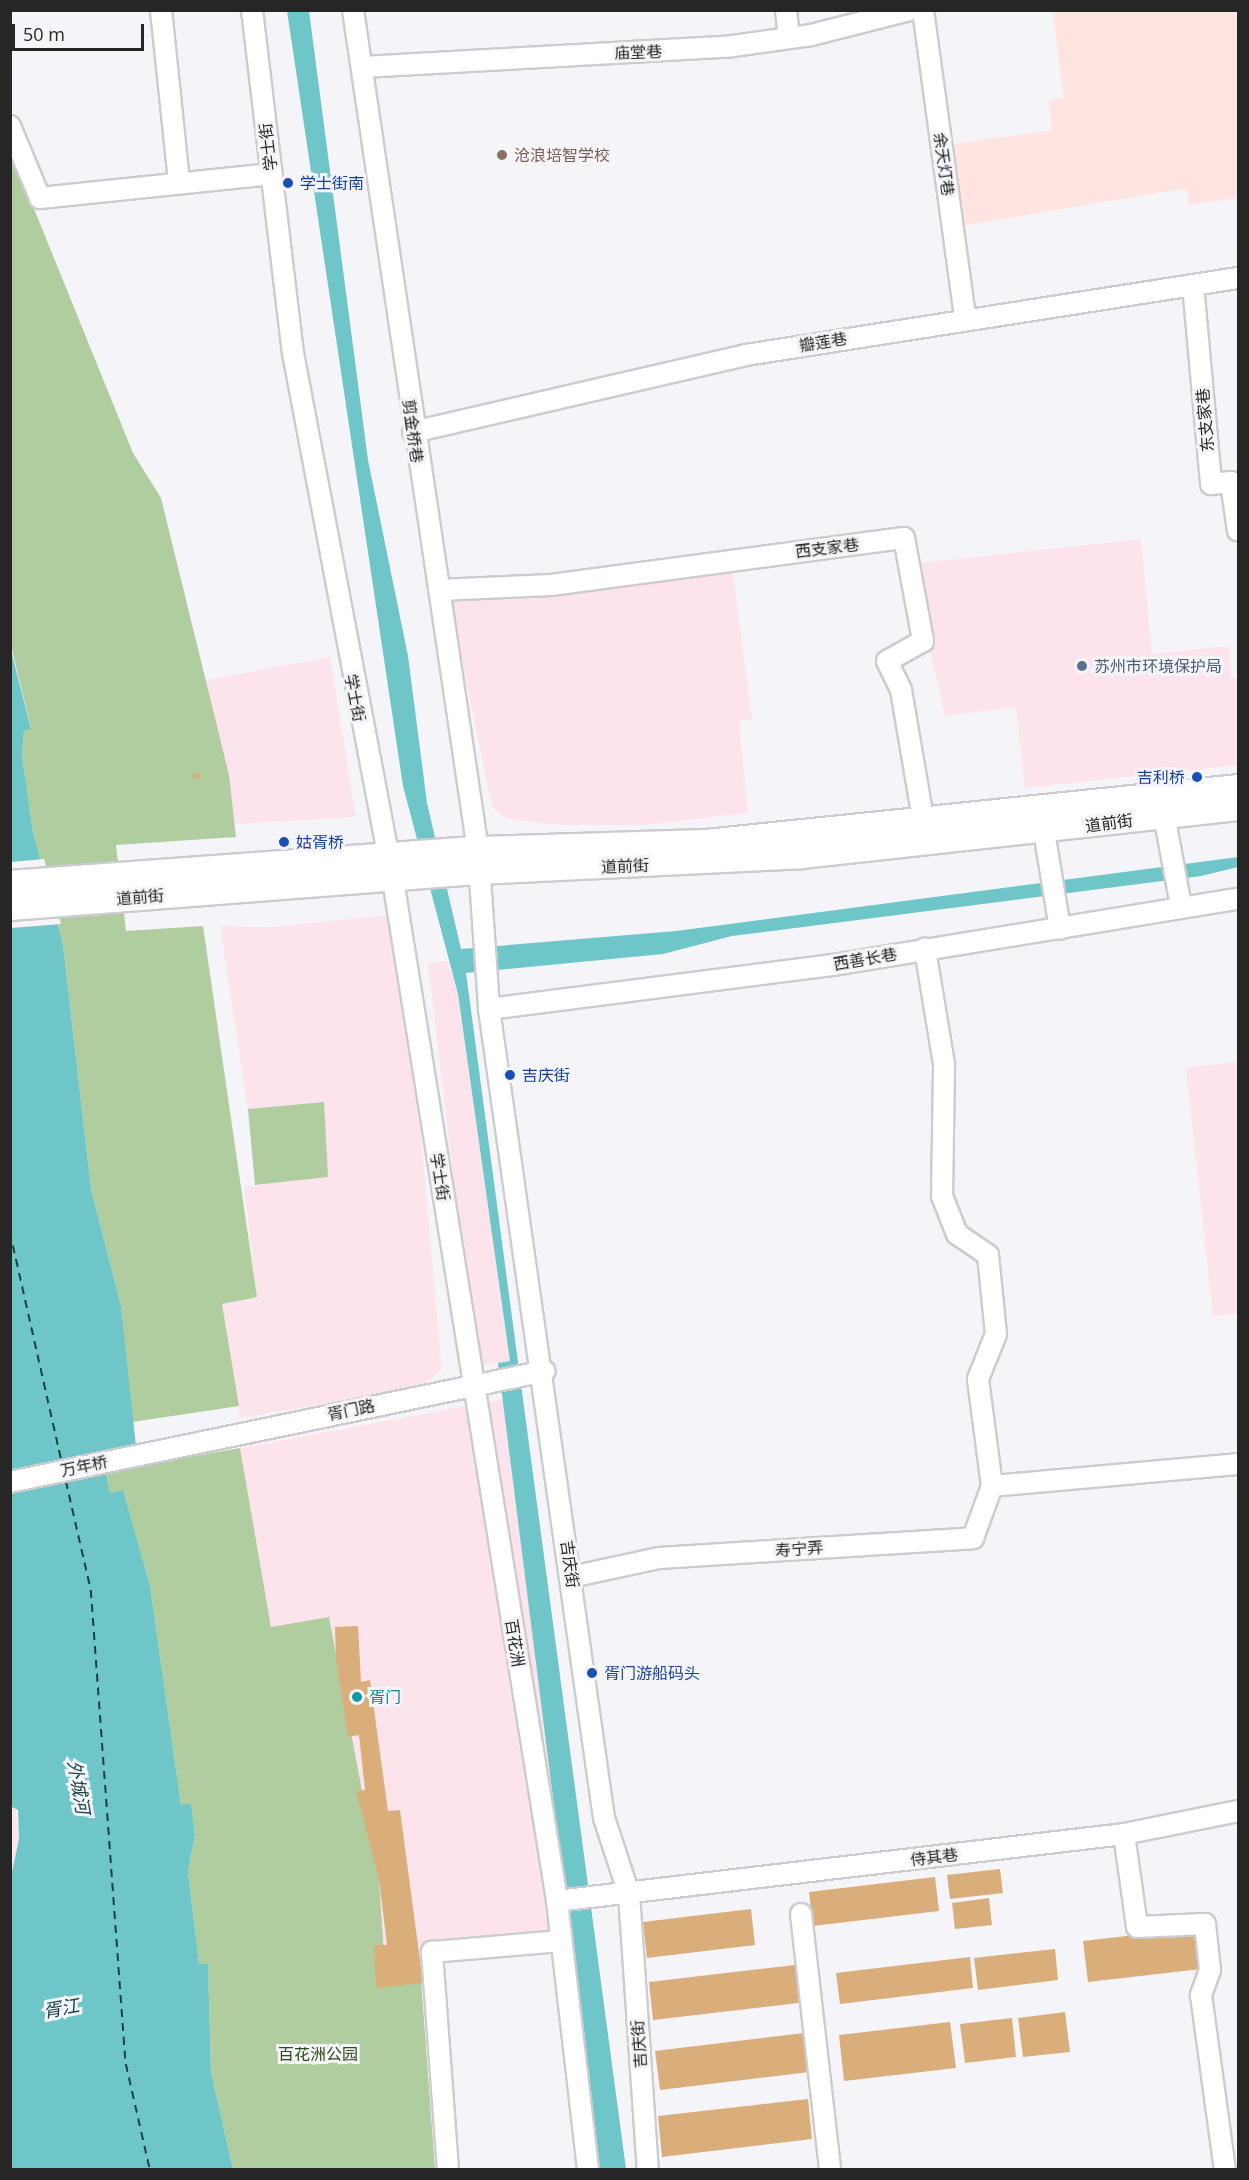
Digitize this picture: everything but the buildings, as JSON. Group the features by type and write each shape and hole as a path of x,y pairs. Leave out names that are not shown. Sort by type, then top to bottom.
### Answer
{"main road":[{"name":"道前街","path":"10,884 93,889 446,864 924,824 1239,788"},
{"name":"道前街","path":"479,861 708,863 1044,831 1239,807"},
{"name":"道前街","path":"10,907 93,889"}],"street":[{"path":"161,10 179,182"},
{"name":"学士街","path":"252,10 293,353 401,867 482,1383"},
{"name":"剪金桥巷","path":"353,10 363,67 413,432 440,590 479,861"},
{"path":"786,10 789,38"},
{"name":"庙堂巷","path":"363,67 663,51 789,38 910,10"},
{"name":"余天灯巷","path":"924,10 965,317"},
{"path":"10,126 40,198 272,174"},
{"name":"瓣莲巷","path":"413,432 734,358 965,317 1239,278"},
{"name":"东支家巷","path":"1193,285 1211,484 1232,482 1239,531"},
{"name":"西支家巷","path":"440,590 551,585 904,538 923,641 887,661 901,690 924,824"},
{"path":"1164,815 1181,906"},
{"path":"1044,831 1060,929"},
{"name":"吉庆街","path":"479,861 481,921 489,1009 604,1818 629,1894 648,2169"},
{"name":"西善长巷","path":"489,1009 925,949 1060,929 1181,906 1239,899"},
{"path":"925,949 944,1064 942,1196 957,1234 988,1255 996,1334 978,1379 992,1486 1239,1464"},
{"name":"胥门路","path":"157,1451 540,1372"},
{"name":"百花洲","path":"482,1383 559,1901 560,1941 588,2169"},
{"name":"万年桥","path":"10,1482 157,1451"},
{"name":"寿宁弄","path":"571,1577 658,1558 973,1538 992,1486"},
{"name":"侍其巷","path":"559,1901 1124,1834 1239,1811"},
{"path":"1124,1834 1137,1927 1205,1924 1210,1970 1201,1995 1225,2169"},
{"path":"801,1914 830,2169"},
{"path":"448,2169 432,1952 560,1941"}],"shaded area":[{"path":"1075,10 1238,11 1238,198 1189,205 1186,188 964,226 952,144 1052,130 1049,101 1064,98 1053,13"},
{"name":"苏州市环境保护局","path":"1141,539 1152,654 1229,646 1231,678 1238,678 1238,765 1025,788 1016,707 945,716 911,564"},
{"path":"731,558 752,719 739,721 748,813 644,825 559,825 507,819 492,807 448,592"},
{"path":"330,657 356,817 234,824 206,680"},
{"path":"390,915 412,1038 442,1370 419,1388 240,1418 222,1304 257,1297 244,1187 327,1177 323,1103 248,1109 220,926 271,927"},
{"path":"448,961 458,994 510,1361 476,1366 428,963"},
{"path":"1238,1061 1238,1313 1213,1316 1186,1068"},
{"path":"504,1399 574,1938 384,1953 379,1880 329,1617 271,1627 240,1448"},
{"path":"10,1753 19,1839 11,1881 10,1881"}],"green space":[{"path":"11,152 133,453 161,498 229,775 236,837 116,845 126,931 203,926 257,1297 222,1304 239,1406 132,1422 121,1306 91,1189 63,944 33,832 22,756 24,731 31,728 11,646"},
{"path":"324,1102 328,1177 255,1185 248,1109"},
{"name":"百花洲公园","path":"240,1448 271,1627 329,1617 379,1880 384,1953 419,1952 435,2169 233,2169 211,2072 208,1965 199,1965 188,1872 195,1835 191,1805 181,1805 150,1585 123,1491 110,1493 106,1472"}],"water":[{"path":"287,11 309,11 368,460 408,656 427,803 461,949 676,931 1238,857 1238,867 1201,876 732,936 663,954 466,973 626,2169 600,2169 498,1363 510,1361 458,994 403,786"},
{"path":"10,646 31,729 24,731 22,756 33,832 63,944 91,1189 121,1306 138,1465 106,1473 110,1493 123,1490 150,1585 181,1805 191,1804 195,1835 188,1872 199,1964 208,1964 211,2072 233,2169 11,2169 10,1881 19,1839 18,1810 10,1806"}],"pier":[{"path":"44,859 61,924 11,928 11,862"}],"ferry route":[{"path":"10,1232 62,1462"},
{"path":"66,1481 91,1590 126,2064 150,2170"}],"place":[{"name":"沧浪培智学校","path":"502,155"},
{"name":"学士街南","path":"288,183"},
{"name":"苏州市环境保护局","path":"1082,666"},
{"name":"吉利桥","path":"1197,777"},
{"name":"姑胥桥","path":"284,842"},
{"name":"吉庆街","path":"510,1075"},
{"name":"胥门游船码头","path":"592,1673"},
{"name":"胥门","path":"357,1697"}],"water label":[{"name":"外城河","path":"79,1787"},
{"name":"胥江","path":"61,2008"}]}
